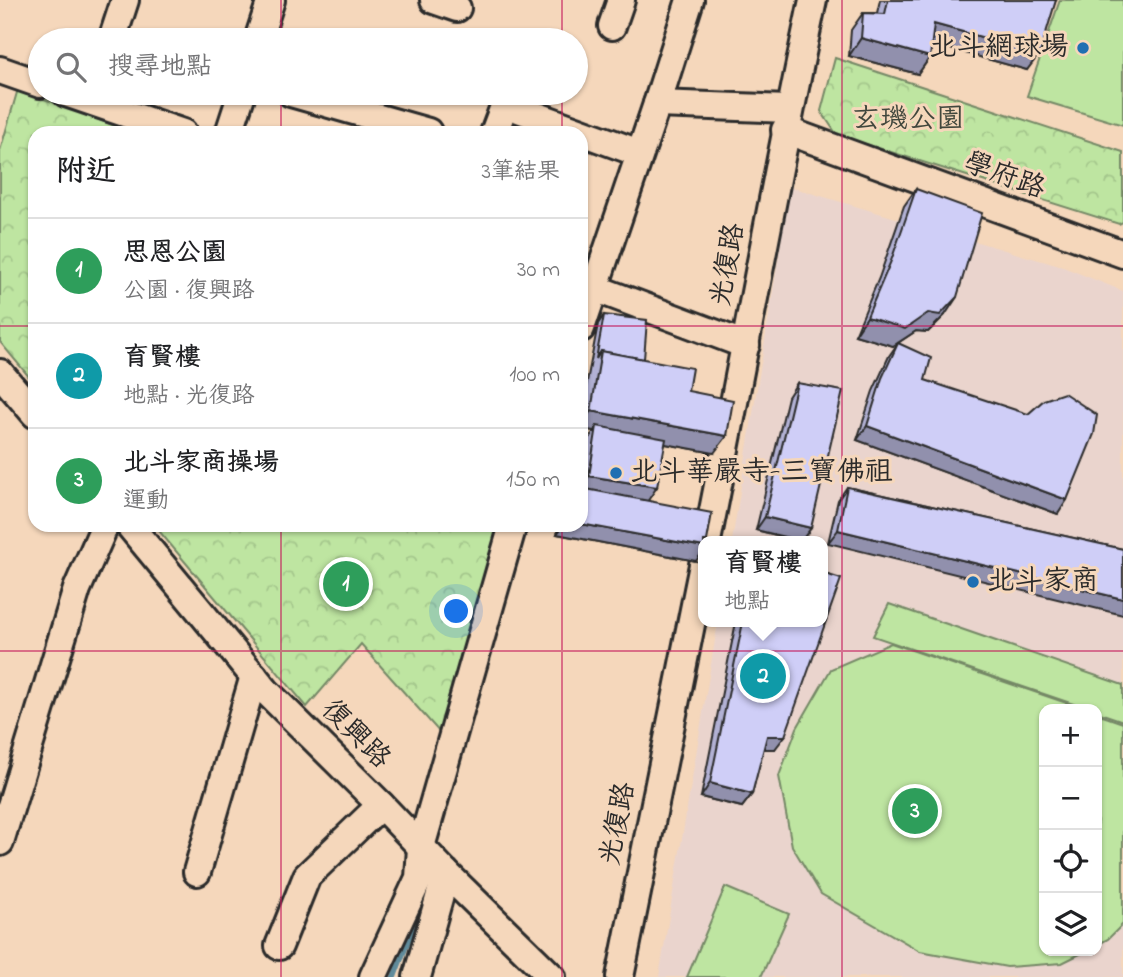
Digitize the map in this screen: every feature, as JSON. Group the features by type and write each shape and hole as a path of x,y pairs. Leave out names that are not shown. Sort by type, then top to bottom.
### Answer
{"street":[{"path":"116,28 125,0"},
{"path":"262,28 271,0"},
{"path":"612,26 621,0"},
{"path":"690,0 657,104 588,286 746,345"},
{"name":"光復路","path":"708,536 813,0"},
{"path":"0,70 28,80"},
{"name":"學府路","path":"657,104 788,120 1123,254"},
{"path":"101,105 163,126"},
{"path":"231,126 238,105"},
{"path":"332,105 407,126"},
{"path":"497,126 505,105"},
{"path":"522,105 573,126"},
{"path":"588,132 639,153"},
{"path":"0,373 28,406"},
{"path":"0,842 77,589 102,532"},
{"name":"復興路","path":"135,532 266,691 552,977"},
{"path":"373,977 419,878 421,847 511,532"},
{"name":"光復路","path":"620,977 698,590"},
{"path":"197,872 254,676"},
{"path":"279,946 307,876 380,805"},
{"path":"417,977 446,873"}],"shaded area":[{"name":"北斗家商","path":"790,187 1063,267 1123,291 1122,977 659,977 717,627 828,627 828,536 733,536"}],"green space":[{"name":"北斗網球場","path":"1060,0 1123,0 1123,125 1027,96"},
{"name":"玄璣公園","path":"835,58 1123,152 1123,222 1119,224 837,135 821,111"},
{"path":"18,89 28,93 28,105 60,105 116,126 28,126 28,376 0,342 0,151"},
{"path":"160,532 504,532 441,734 361,644 307,707"},
{"path":"889,604 1123,685 1123,721 1102,714 1102,704 1073,704 873,636"},
{"path":"891,643 1069,704 1039,704 1039,956 1076,956 1062,963 1007,967 920,951 821,894 792,846 779,776 797,728 831,669"},
{"path":"1102,716 1123,723 1123,924 1102,942"},
{"path":"725,887 789,914 761,977 687,977"}],"building":[{"path":"888,0 1056,0 1040,53 934,24 930,57 861,38 863,13 885,14"},
{"path":"916,189 982,213 957,297 940,315 928,313 905,329 867,317 891,261"},
{"path":"604,315 647,320 644,359 601,351 596,359"},
{"path":"898,343 931,358 925,380 1028,414 1044,400 1064,393 1097,415 1094,434 1067,500 867,426 882,378"},
{"path":"601,351 692,368 688,391 733,400 727,436 591,411"},
{"path":"797,383 843,391 811,528 765,517"},
{"path":"597,426 666,439 657,487 589,476"},
{"path":"847,487 1123,549 1123,599 838,530"},
{"path":"588,489 712,513 708,536 698,536 698,546 588,525"},
{"path":"828,575 841,579 828,615"},
{"path":"742,627 824,627 785,736 767,736 752,794 710,783"}],"waterway":[{"path":"394,977 421,906"}],"place":[{"name":"北斗網球場","path":"1083,48"},
{"name":"北斗華嚴寺-三寶佛祖","path":"616,473"},
{"name":"北斗家商","path":"973,582"},
{"name":"思恩公園","path":"346,584"},
{"name":"育賢樓","path":"763,676"},
{"name":"北斗家商操場","path":"915,811"}]}
